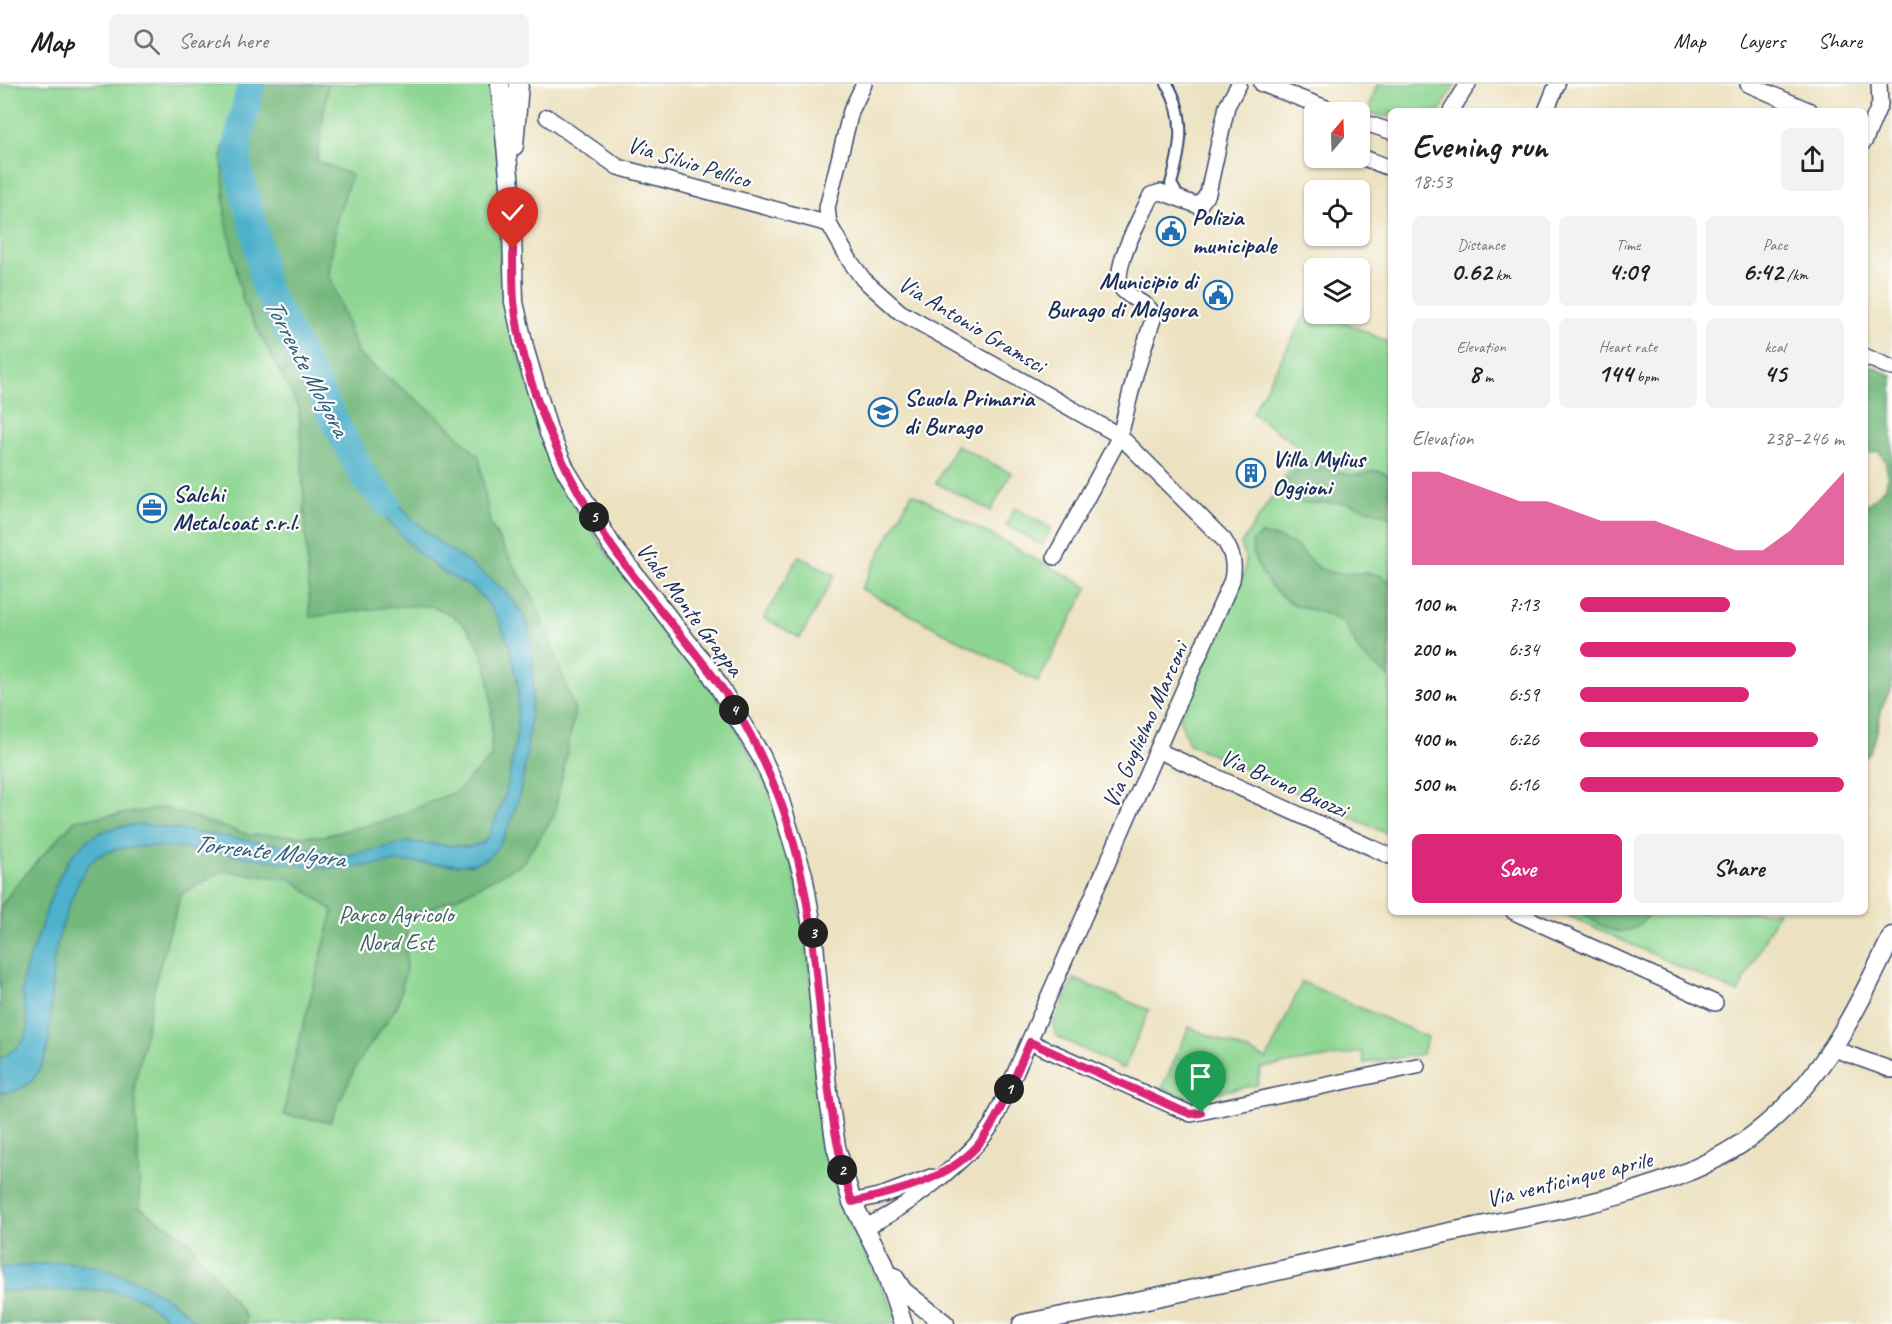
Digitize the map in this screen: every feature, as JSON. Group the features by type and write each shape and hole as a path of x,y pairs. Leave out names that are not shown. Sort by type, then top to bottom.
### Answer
{"street":[{"path":"500,84 511,196"},
{"path":"511,196 519,84"},
{"path":"829,224 827,208 845,135 851,111 864,84"},
{"path":"1167,84 1182,128 1180,148 1171,184 1180,200"},
{"path":"1055,557 1120,436 1135,375 1154,316 1150,308 1122,289 1119,279 1121,265 1151,195 1161,192 1199,206 1208,193 1227,106 1239,84"},
{"path":"1262,84 1310,102"},
{"path":"1453,108 1468,84"},
{"path":"1547,108 1557,84"},
{"path":"1748,84 1803,108"},
{"path":"1868,134 1886,107 1879,84"},
{"name":"Via Silvio Pellico","path":"547,117 618,166 829,224"},
{"path":"1370,125 1388,130"},
{"path":"1370,160 1388,167"},
{"name":"Viale Monte Grappa","path":"511,196 514,302 525,351 549,433 566,471 612,546 716,680 760,756 777,791 803,875 813,933 833,1134 852,1202 882,1261 903,1324"},
{"name":"Via Antonio Gramsci","path":"829,224 863,279 900,312 1120,436"},
{"path":"1868,358 1892,368"},
{"name":"Via Guglielmo Marconi","path":"865,1227 903,1206 945,1172 980,1143 993,1123 1159,751 1232,580 1235,566 1232,553 1224,540 1120,436"},
{"name":"Via Bruno Buozzi","path":"1159,751 1388,855"},
{"path":"1521,915 1715,1003"},
{"name":"Via venticinque aprile","path":"1022,1324 1149,1300 1581,1203 1684,1173 1732,1150 1768,1123 1805,1086 1834,1049 1892,936"},
{"path":"1030,1042 1191,1114 1417,1066"},
{"path":"1834,1049 1892,1070"},
{"name":"Via Guglielmo Marconi","path":"852,1202 883,1195 945,1172"},
{"name":"Viale Monte Grappa","path":"882,1261 903,1291 945,1324"},
{"name":"Via venticinque aprile","path":"1073,1324 1149,1300"}],"green space":[{"name":"Parco Agricolo Nord Est","path":"0,84 494,84 502,204 500,258 511,329 551,457 575,506 626,580 679,641 731,719 769,790 790,849 810,969 817,1089 838,1198 900,1324 0,1324"},
{"path":"238,84 328,84 317,161 351,175 337,219 329,273 358,354 440,418 479,457 490,524 535,601 575,711 554,816 522,864 456,898 407,917 406,969 398,1005 357,1064 330,1122 284,1115 292,1069 333,911 291,879 223,871 181,894 158,972 135,1083 140,1208 187,1239 246,1317 245,1324 0,1324 0,908 14,887 75,820 164,808 249,835 323,836 388,820 457,791 491,757 491,692 487,670 481,650 470,632 455,618 434,607 424,606 393,607 310,617 299,408 243,302 225,216 222,154"},
{"path":"1377,84 1455,84 1442,108 1388,108 1388,117 1370,113"},
{"path":"1304,317 1304,324 1349,324 1388,342 1388,834 1189,744 1179,718 1245,571 1246,559 1241,544 1303,450 1252,413"},
{"path":"1868,365 1892,376 1892,688 1883,705 1877,733 1868,754 1868,504 1886,487 1886,464 1879,451 1868,453"},
{"path":"956,445 1011,473 991,511 936,483"},
{"path":"1310,463 1348,474 1359,475 1375,471 1384,473 1388,476 1388,516 1351,504 1336,502 1311,504 1289,497 1282,490 1287,480"},
{"path":"912,493 1088,587 1038,682 861,589"},
{"path":"1015,508 1051,528 1042,545 1006,525"},
{"path":"1261,534 1282,539 1293,544 1323,570 1337,573 1376,574 1388,581 1388,676 1359,651 1348,629 1338,619 1295,605 1279,594 1260,570 1252,543"},
{"path":"799,556 835,575 800,638 764,618"},
{"path":"1567,915 1777,915 1738,993"},
{"path":"1586,915 1646,915 1646,918 1631,930 1614,931 1598,924"},
{"path":"1074,979 1149,1010 1124,1069 1056,1036 1053,1025"},
{"path":"1302,982 1427,1037 1423,1054 1364,1063 1362,1052 1261,1068 1257,1085 1187,1098 1162,1088 1189,1027 1267,1059"}],"water":[{"name":"Torrente Molgora","path":"371,467 394,498 420,526 505,592 522,613 528,627 533,661 531,716 519,795 514,813 499,845 488,856 476,863 460,865 402,862 328,868 208,851 143,847 117,850 97,857 85,869 80,879 58,939 53,966 48,1044 43,1063 34,1078 20,1089 0,1093 0,1059 23,1041 27,1032 28,1024 23,994 24,975 53,891 72,855 85,842 102,832 122,826 147,825 348,855 409,842 469,847 482,843 489,836 506,793 517,732 518,685 510,647 498,618 484,599 473,588 443,572 419,554 390,523 356,475"},
{"path":"64,1262 100,1268 136,1281 170,1300 198,1324 175,1324 140,1298 108,1290 0,1291 0,1268"}],"waterway":[{"name":"Torrente Molgora","path":"251,84 238,140 238,169 256,236 264,285 365,479 387,503"}],"place":[{"name":"Polizia municipale","path":"1171,231"},
{"name":"Municipio di Burago di Molgora","path":"1218,295"},
{"name":"Scuola Primaria di Burago","path":"883,412"},
{"name":"Villa Mylius Oggioni","path":"1251,473"},
{"name":"Salchi Metalcoat s.r.l.","path":"152,508"}],"route":[{"path":"513,249 514,302 525,351 549,433 566,471 612,546 672,626 709,670 760,756 777,791 803,875 813,933 833,1134 852,1202 883,1195 945,1172 980,1143 993,1123 1030,1042 1180,1110 1191,1114 1201,1113"}]}
